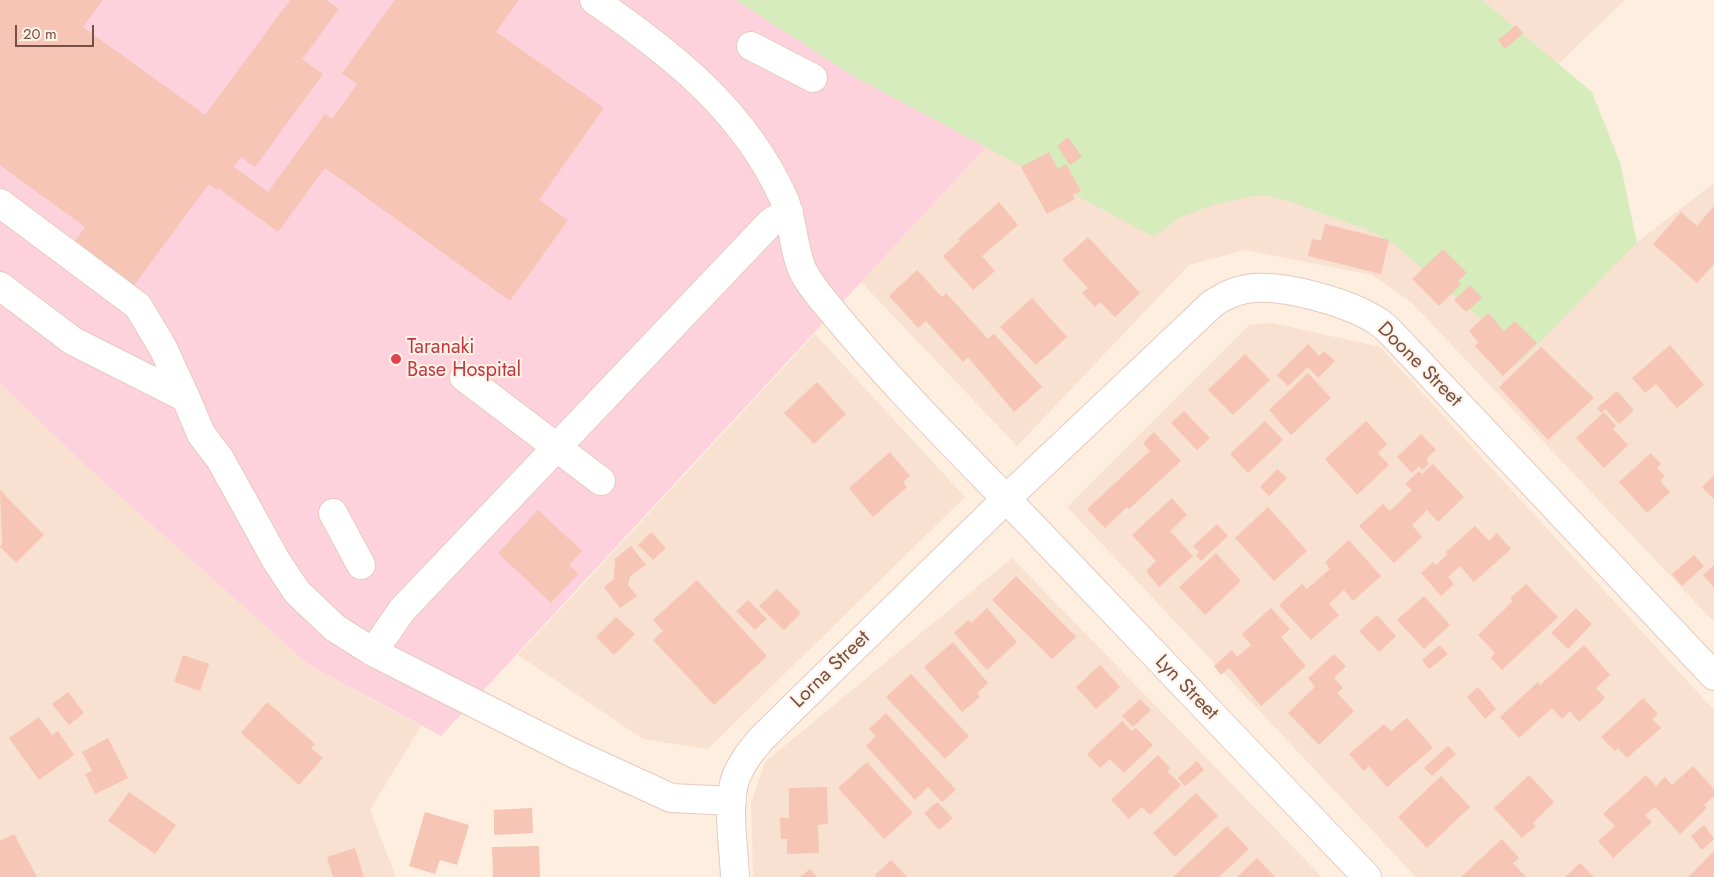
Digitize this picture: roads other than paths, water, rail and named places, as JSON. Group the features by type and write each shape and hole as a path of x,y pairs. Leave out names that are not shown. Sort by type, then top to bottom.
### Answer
{"street":[{"name":"Lyn Street","path":"594,0 708,89 742,128 770,171 789,212 801,265 808,280 865,348 1006,499 1367,877"},
{"path":"751,46 813,78"},
{"path":"0,204 138,306 163,348 201,434 220,459 277,562 297,592 335,628 373,652 576,754 671,798 732,801"},
{"path":"373,652 402,610 556,447 771,222 789,212"},
{"path":"0,286 73,341 186,398"},
{"name":"Doone Street","path":"1006,499 1200,315 1225,296 1249,288 1264,288 1310,296 1361,312 1380,323 1714,676"},
{"path":"464,377 601,481"},
{"name":"Lorna Street","path":"735,877 732,801 736,778 747,756 761,739 1006,499"},
{"path":"333,513 361,565"}],"place":[{"name":"Taranaki Base Hospital","path":"396,359"}]}
